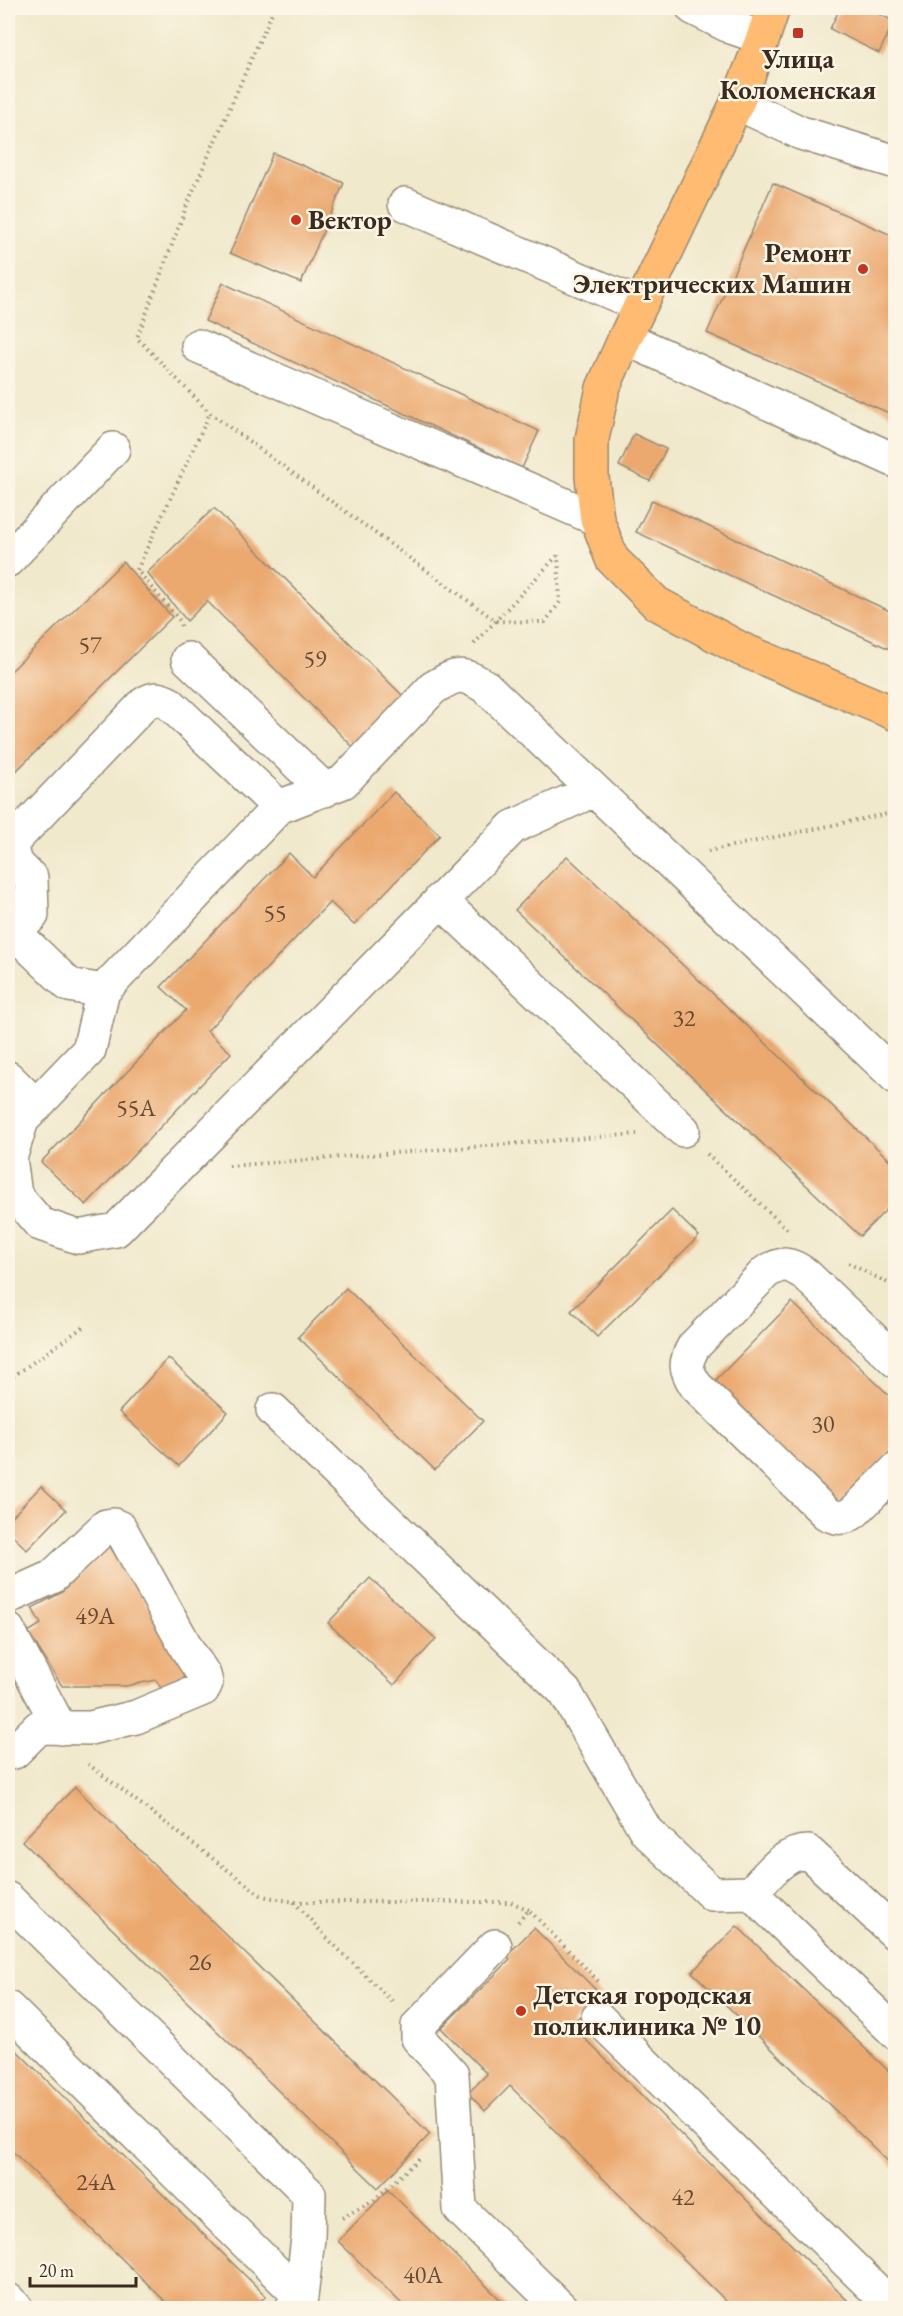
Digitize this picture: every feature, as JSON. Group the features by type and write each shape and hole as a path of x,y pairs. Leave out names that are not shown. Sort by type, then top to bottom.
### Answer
{"main road":[{"path":"773,8 737,103 640,305 603,388 592,439 592,477 597,519 612,559 656,603 741,649 896,714"}],"lane":[{"path":"693,8 731,27 763,38"},
{"path":"737,103 801,133 896,162"},
{"path":"405,204 640,305"},
{"path":"625,338 896,461"},
{"path":"198,346 597,519"},
{"path":"8,560 113,449"},
{"path":"188,659 325,789"},
{"path":"594,789 513,827 116,1230 78,1237 40,1224 15,1195 10,1158 22,1120 89,1050 103,991 279,807 343,782 433,688 451,677 467,676 486,687 594,789 896,1077"},
{"path":"103,991 69,985 11,937 32,915 31,878 15,864 11,846 15,839 144,704 152,699 160,699 170,704 279,807"},
{"path":"440,900 683,1130"},
{"path":"8,1078 36,1106"},
{"path":"889,1343 806,1274 791,1265 779,1264 766,1272 694,1346 687,1358 688,1374 696,1386 826,1513 835,1518 846,1518 854,1512 896,1470"},
{"path":"273,1410 566,1692 646,1831 712,1894 751,1893 786,1857 797,1852 808,1852 896,1934"},
{"path":"8,1597 52,1577 106,1527 113,1525 120,1528 187,1649 204,1675 206,1683 203,1689 136,1718 90,1728 39,1727 14,1752 8,1753"},
{"path":"8,1630 60,1728"},
{"path":"751,1893 896,2032"},
{"path":"8,1899 309,2194 308,2238 297,2303"},
{"path":"495,1946 418,2026 418,2038 452,2076 460,2209 561,2308"},
{"path":"8,2008 297,2303"},
{"path":"598,2018 894,2308"},
{"path":"8,2300 16,2308"}],"path":[{"path":"274,8 188,202 137,338 210,413 496,621 545,622 560,602 558,555 496,621"},
{"path":"188,659 180,621 136,570 210,413"},
{"path":"668,860 896,812"},
{"path":"175,1170 683,1130 788,1231"},
{"path":"846,1262 896,1287"},
{"path":"8,1380 83,1327"},
{"path":"85,1762 262,1896 294,1902 511,1902 529,1910 616,2000 598,2018"},
{"path":"294,1902 330,1941 418,2026"},
{"path":"495,1946 529,1910"},
{"path":"308,2238 374,2200 454,2127"}],"building":[{"path":"840,8 865,8 894,21 879,53 830,29"},
{"path":"273,153 344,183 301,283 230,253"},
{"path":"773,183 896,237 896,416 707,333"},
{"path":"223,283 539,431 522,468 205,321"},
{"path":"634,434 666,449 650,481 619,466"},
{"path":"652,500 896,614 896,652 636,532"},
{"path":"214,508 405,698 354,748 207,601 187,621 147,573"},
{"path":"123,562 172,617 8,779 8,674"},
{"path":"394,792 440,835 354,925 330,902 207,1031 231,1053 86,1205 41,1162 186,1010 161,987 289,853 313,877"},
{"path":"567,856 896,1166 896,1200 860,1236 515,910"},
{"path":"672,1210 699,1236 597,1337 571,1311"},
{"path":"346,1288 483,1421 435,1470 298,1337"},
{"path":"792,1302 896,1402 896,1447 836,1508 710,1386"},
{"path":"168,1358 228,1412 179,1466 119,1412"},
{"path":"41,1486 66,1510 27,1550 8,1531 8,1521"},
{"path":"109,1545 190,1673 163,1691 156,1680 125,1686 62,1686 28,1632 41,1624 32,1608 61,1593"},
{"path":"370,1578 436,1639 394,1685 328,1623"},
{"path":"75,1787 430,2134 378,2188 22,1841"},
{"path":"737,1926 896,2078 896,2169 692,1972"},
{"path":"534,1928 601,1995 571,2025 855,2308 733,2308 510,2086 485,2111 468,2093 487,2074 441,2028 510,1960 506,1956"},
{"path":"8,2042 266,2296 253,2308 172,2308 8,2147"},
{"path":"388,2190 509,2308 406,2308 338,2241"}],"place":[{"name":"Улица Коломенская","path":"798,33"},
{"name":"Вектор","path":"296,220"},
{"name":"Ремонт Электрических Машин","path":"863,269"},
{"name":"Детская городская поликлиника № 10","path":"521,2011"}]}
